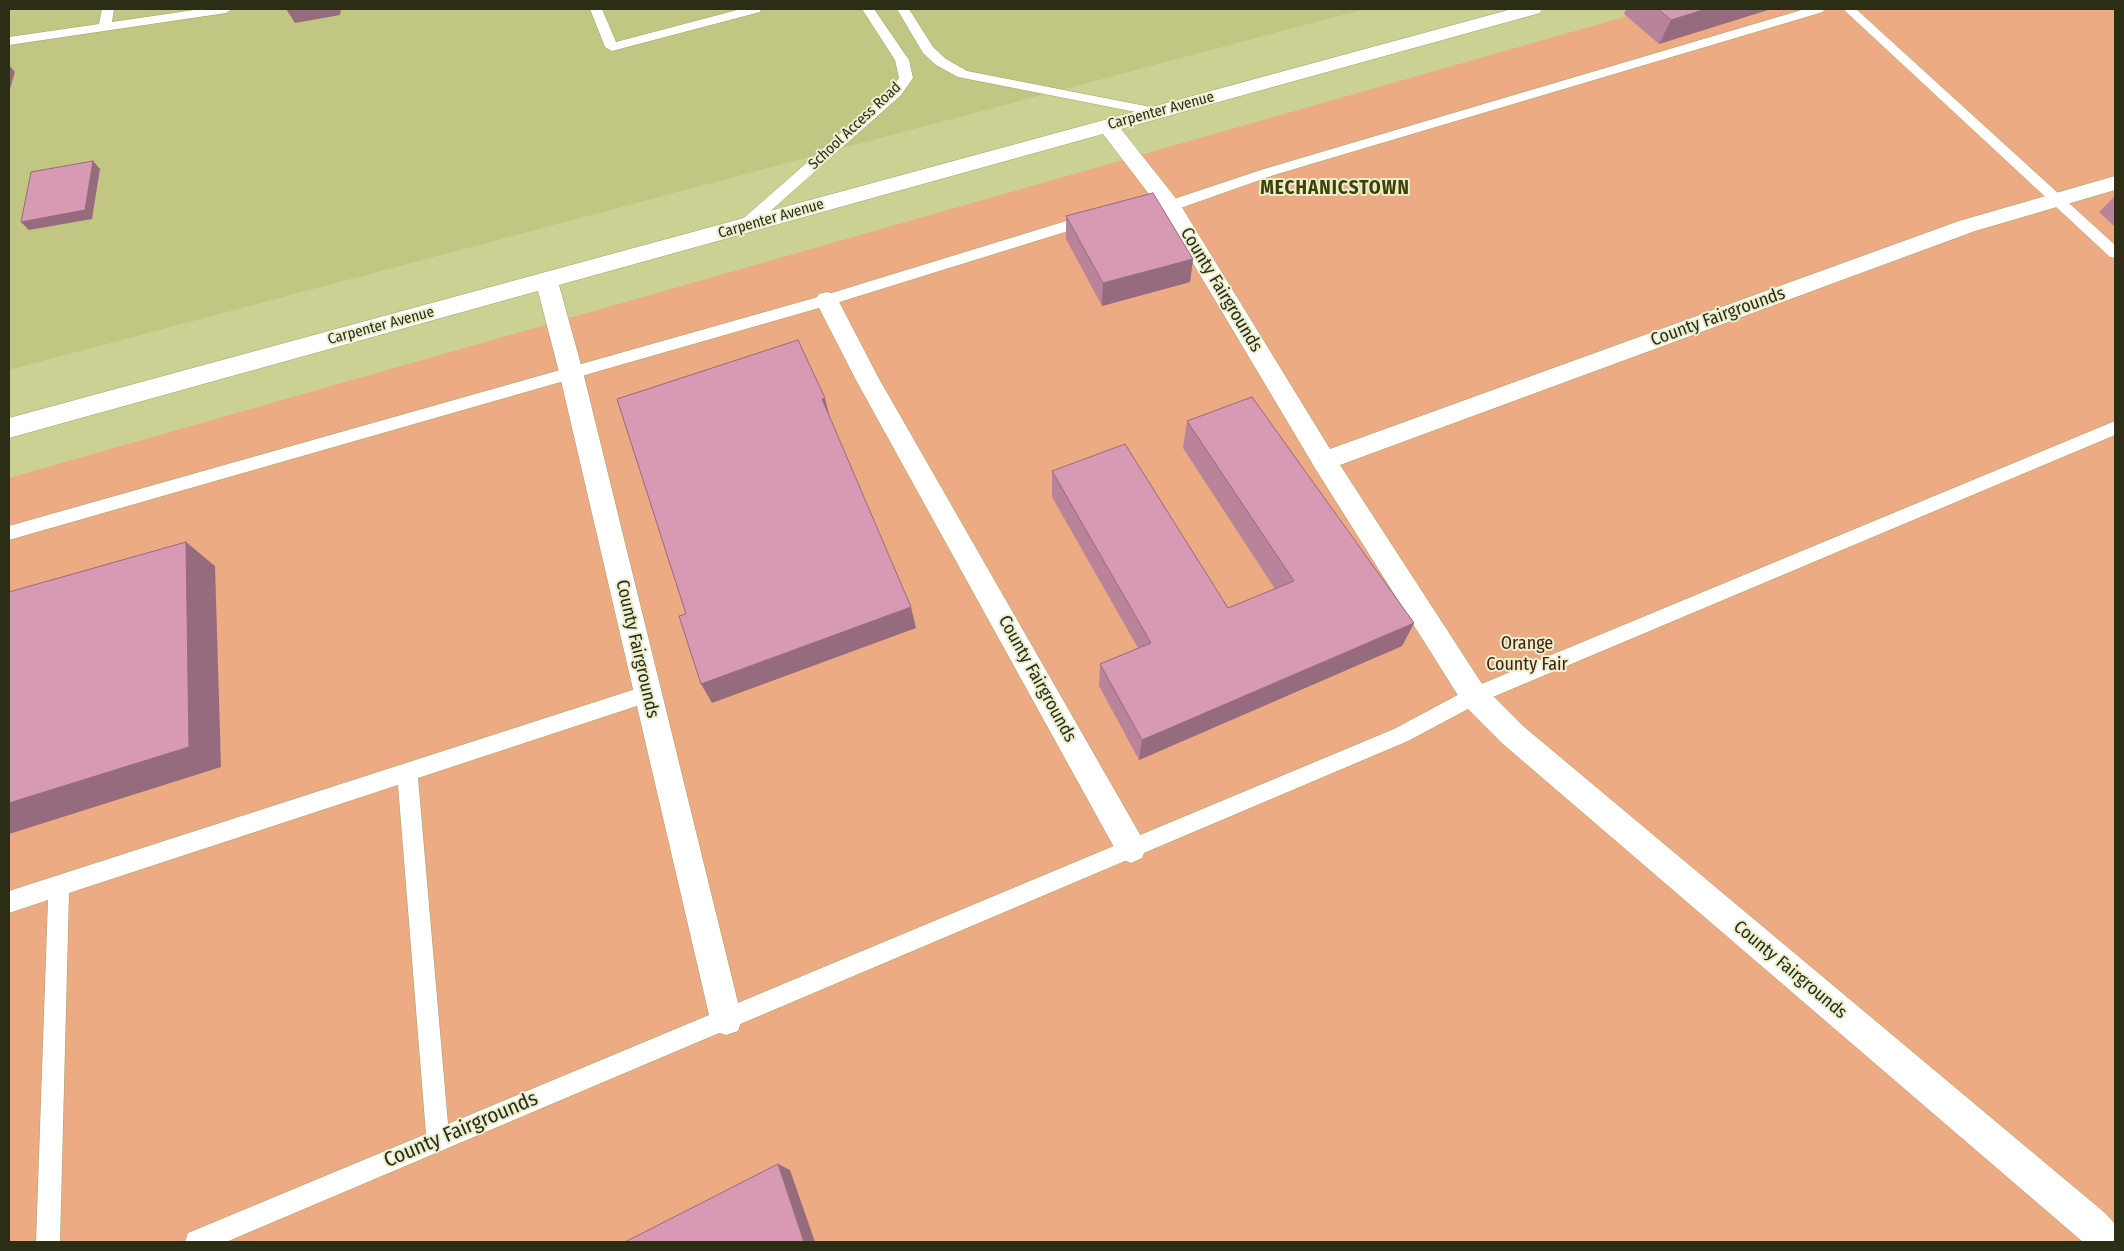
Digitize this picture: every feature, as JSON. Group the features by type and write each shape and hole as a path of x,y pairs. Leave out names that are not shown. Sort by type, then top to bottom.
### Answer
{"street":[{"name":"Carpenter Avenue","path":"9,428 1107,126 1161,113 1533,9"},
{"name":"County Fairgrounds","path":"1107,126 1158,201 1474,696 1513,735 2108,1242"},
{"name":"County Fairgrounds","path":"1324,461 1967,226 2115,183"},
{"name":"County Fairgrounds","path":"547,281 571,372 726,1019"},
{"name":"County Fairgrounds","path":"827,300 868,380 1131,848"}],"lane":[{"path":"105,27 108,9"},
{"path":"9,41 226,9"},
{"path":"596,9 612,47 693,21 755,9"},
{"name":"School Access Road","path":"868,9 915,55 940,62 963,74 1161,113"},
{"name":"School Access Road","path":"743,227 896,92 906,78 915,55 903,9"},
{"path":"1158,201 1279,169 1818,9"},
{"path":"1849,9 2115,253"},
{"path":"9,533 827,300 1106,214"},
{"path":"1474,696 2115,428"},
{"path":"9,902 648,694"},
{"name":"County Fairgrounds","path":"197,1242 1400,735 1474,696"},
{"path":"407,772 438,1140"},
{"path":"48,1242 59,886"}],"shaded area":[{"path":"9,9 1365,9 9,370"}],"green space":[{"name":"Orange County Fair","path":"1652,9 2115,9 2115,1242 9,1242 9,478"}],"building":[{"path":"1658,9 1706,9 1671,20"},
{"path":"93,161 85,210 21,222 31,172"},
{"path":"1153,193 1193,259 1103,283 1066,216"},
{"path":"798,340 825,398 822,399 911,607 701,684 679,616 686,614 617,399"},
{"path":"1252,397 1414,623 1142,740 1100,664 1151,643 1052,471 1125,444 1228,608 1294,581 1187,421"},
{"path":"186,542 189,747 9,803 9,592"},
{"path":"778,1164 804,1242 625,1242"}],"district":[{"name":"MECHANICSTOWN","path":"1335,189"}]}
